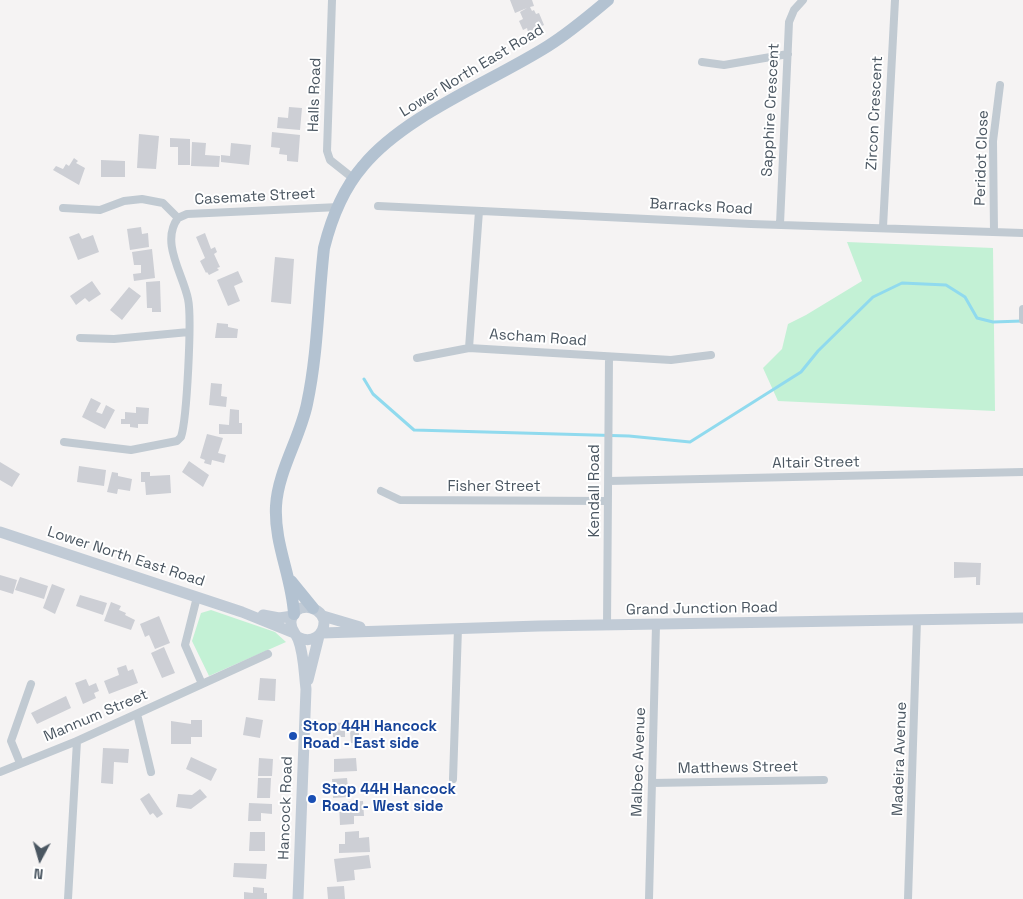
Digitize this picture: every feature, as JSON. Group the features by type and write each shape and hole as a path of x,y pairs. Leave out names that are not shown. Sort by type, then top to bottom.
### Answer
{"main road":[{"name":"Lower North East Road","path":"242,612 279,618 293,615 290,579 278,541 276,504 306,406 313,374 324,248 328,230 354,179 376,152 407,128 434,109 548,46 608,0"},
{"name":"Lower North East Road","path":"0,532 242,612 296,635"},
{"name":"Lower North East Road","path":"290,579 318,612"},
{"path":"304,607 318,612 324,624 321,634 309,640 296,635 291,626 293,615 304,607"},
{"name":"Grand Junction Road","path":"318,612 344,624 381,631"},
{"name":"Grand Junction Road","path":"321,634 458,628 1023,618"},
{"name":"Hancock Road","path":"306,689 321,634"},
{"name":"Hancock Road","path":"296,635 306,689 298,899"}],"street":[{"name":"Halls Road","path":"332,0 327,151 330,160 354,179"},
{"name":"Sapphire Crescent","path":"780,224 789,22 794,10 803,0"},
{"name":"Zircon Crescent","path":"883,227 895,0"},
{"path":"702,62 724,65 788,54"},
{"name":"Peridot Close","path":"994,232 993,142 1000,85"},
{"name":"Casemate Street","path":"63,208 100,210 124,201 142,199 163,203 178,218 197,214 339,208"},
{"name":"Barracks Road","path":"378,206 1023,233"},
{"name":"Ascham Road","path":"480,211 469,348 671,360 711,355"},
{"path":"64,442 131,450 177,442 183,431 189,332 188,298 171,241 174,224 178,218"},
{"path":"1023,308 1023,320"},
{"path":"80,338 114,339 189,332"},
{"path":"417,358 469,348"},
{"name":"Kendall Road","path":"608,626 609,356"},
{"name":"Altair Street","path":"609,481 1023,472"},
{"name":"Fisher Street","path":"381,491 400,500 608,501"},
{"path":"197,597 185,645 202,684"},
{"name":"Madeira Avenue","path":"908,899 917,620"},
{"name":"Malbec Avenue","path":"649,899 656,625"},
{"path":"452,779 458,628"},
{"name":"Mannum Street","path":"0,772 77,741 268,654"},
{"path":"20,763 11,741 31,684"},
{"path":"137,714 151,772"},
{"path":"68,899 77,741"},
{"name":"Matthews Street","path":"652,783 824,780"}],"green space":[{"path":"847,242 993,248 995,411 778,401 763,368 782,349 788,324 862,281"},
{"path":"211,610 275,632 286,642 209,676 192,641 201,613"}],"building":[{"path":"510,0 532,0 534,6 530,7 536,14 539,13 544,25 528,32 527,28 523,30 519,21 523,19 520,12 527,8 515,13"},
{"path":"289,107 302,108 300,130 277,128 278,117 288,118"},
{"path":"272,132 300,135 298,162 287,161 287,155 279,154 280,148 271,147"},
{"path":"139,134 159,136 156,169 137,168"},
{"path":"170,138 190,139 190,165 178,165 178,147 170,147"},
{"path":"192,142 206,143 205,155 220,156 219,167 191,166"},
{"path":"231,143 251,145 249,165 221,162 221,155 230,156"},
{"path":"74,158 78,161 76,163 85,168 79,185 53,170 56,166 63,169 66,164 69,166"},
{"path":"101,160 125,161 125,177 101,177"},
{"path":"141,227 142,234 148,233 149,247 130,250 127,229"},
{"path":"79,233 82,239 93,235 99,252 78,260 69,237"},
{"path":"205,233 211,249 215,247 217,252 214,254 220,267 217,268 219,270 209,275 200,261 205,258 196,237"},
{"path":"152,249 155,278 134,281 133,274 141,273 141,265 134,265 132,252"},
{"path":"275,257 294,259 291,304 271,302"},
{"path":"238,271 243,282 234,286 240,301 228,306 217,280"},
{"path":"92,281 101,294 89,302 85,298 76,305 70,296"},
{"path":"160,281 161,312 152,312 152,308 147,308 146,282"},
{"path":"129,287 141,296 122,320 110,310"},
{"path":"217,323 228,324 228,327 238,329 237,338 215,338"},
{"path":"211,383 222,384 221,396 227,397 226,407 209,405"},
{"path":"91,398 101,403 96,412 102,414 106,405 115,410 105,429 82,417"},
{"path":"136,407 149,408 148,424 138,424 138,428 130,427 130,424 121,424 121,419 125,419 125,412 136,413"},
{"path":"230,409 239,410 239,423 242,423 242,434 219,434 219,424 229,425"},
{"path":"207,434 223,438 218,453 226,455 224,463 212,460 211,465 204,463 205,460 200,458"},
{"path":"189,461 209,475 203,487 182,472"},
{"path":"0,462 20,474 12,487 0,480"},
{"path":"79,466 106,470 104,486 77,482"},
{"path":"112,472 118,473 118,476 132,479 130,491 118,489 117,494 107,492"},
{"path":"141,472 150,472 150,476 170,475 171,493 146,495 145,482 141,482"},
{"path":"954,562 981,563 980,585 976,585 976,577 954,578"},
{"path":"0,575 17,580 13,594 0,590"},
{"path":"20,577 48,586 44,599 15,590"},
{"path":"52,584 65,589 55,614 43,608"},
{"path":"80,595 107,603 103,615 76,606"},
{"path":"111,602 121,606 119,610 135,620 131,630 104,621"},
{"path":"159,616 170,643 155,649 149,635 145,637 140,624"},
{"path":"164,647 175,673 162,678 151,653"},
{"path":"126,665 128,671 133,669 138,683 109,694 104,681 119,675 117,668"},
{"path":"260,678 276,679 275,701 258,700"},
{"path":"86,679 89,686 96,683 99,691 94,693 96,698 83,704 75,683"},
{"path":"66,696 71,708 37,724 31,713"},
{"path":"246,717 263,720 260,738 243,735"},
{"path":"191,720 202,720 202,737 191,737 191,744 171,744 171,721 191,724"},
{"path":"362,722 363,730 359,730 359,743 351,743 350,732 345,732 345,737 333,737 332,723"},
{"path":"103,748 129,749 128,763 114,762 113,784 101,783"},
{"path":"191,757 217,769 211,781 186,769"},
{"path":"259,758 273,759 272,776 258,776"},
{"path":"356,758 357,771 334,772 334,759"},
{"path":"258,778 271,778 270,798 257,798"},
{"path":"347,778 349,797 333,798 332,779"},
{"path":"200,789 207,797 191,809 176,807 178,794 192,795"},
{"path":"149,793 163,814 157,818 153,813 150,815 140,799"},
{"path":"363,801 364,816 354,816 354,824 340,825 339,802"},
{"path":"249,803 272,804 272,814 261,813 261,821 248,821"},
{"path":"359,831 359,838 369,837 370,852 339,853 339,844 345,844 345,832"},
{"path":"250,832 265,832 265,851 249,851"},
{"path":"369,855 371,868 354,870 355,880 337,882 334,859"},
{"path":"234,863 267,864 266,879 233,877"},
{"path":"344,886 345,899 328,899 327,887"},
{"path":"253,887 264,888 264,893 267,893 267,899 244,899 244,892 253,893"}],"waterway":[{"path":"364,379 373,394 414,430 629,436 690,442 801,372 818,351 873,297 902,283 946,285 965,297 977,318 993,322 1022,321"}],"place":[{"name":"Stop 44H Hancock Road - East side","path":"293,736"},
{"name":"Stop 44H Hancock Road - West side","path":"312,799"}]}
